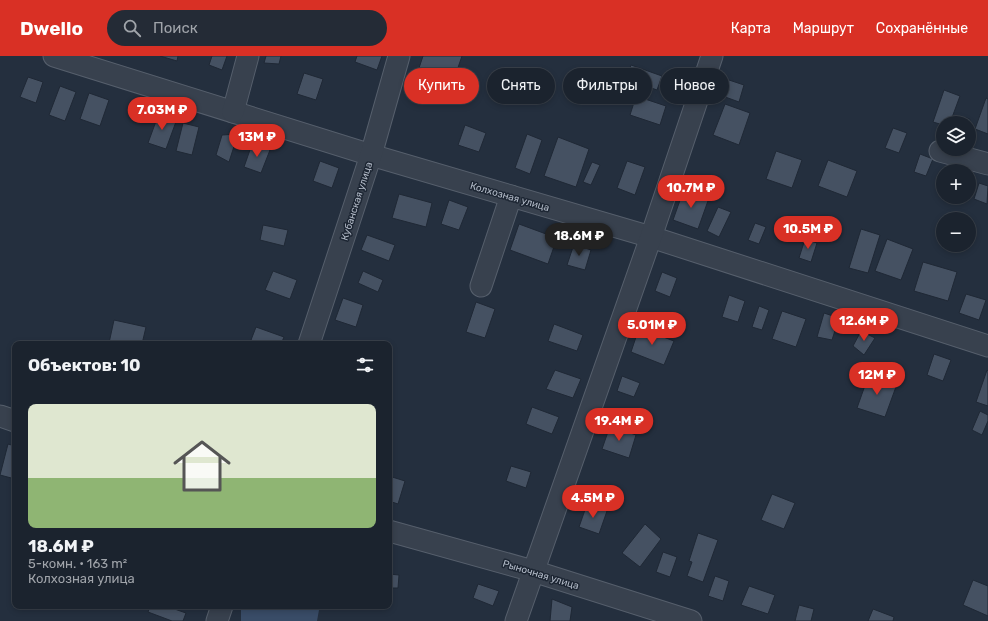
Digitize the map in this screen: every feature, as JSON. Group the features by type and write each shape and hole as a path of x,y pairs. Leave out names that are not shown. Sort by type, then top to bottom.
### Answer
{"street":[{"name":"Колхозная улица","path":"54,56 371,155 651,237 988,346"},
{"path":"233,112 248,56"},
{"name":"Кубанская улица","path":"310,341 371,155 399,56"},
{"path":"516,621 651,237 712,56"},
{"path":"958,156 988,164"},
{"path":"481,286 512,196"},
{"path":"0,416 12,420"},
{"name":"Рыночная улица","path":"392,532 533,570 691,621"},
{"path":"217,621 221,609"}],"water":[{"path":"241,609 320,609 317,621 241,621"}],"building":[{"path":"160,56 178,56 177,61"},
{"path":"212,56 227,56 222,70 209,65"},
{"path":"266,56 281,56 279,64 264,63"},
{"path":"357,56 382,56 377,70 355,62"},
{"path":"423,56 462,56 458,68 419,68"},
{"path":"631,65 639,68 630,68"},
{"path":"652,72 660,75 660,82 657,90 652,88"},
{"path":"304,73 323,79 316,100 297,94"},
{"path":"28,77 43,82 36,103 20,97"},
{"path":"729,80 744,85 739,102 729,98"},
{"path":"60,86 76,92 65,121 49,115"},
{"path":"944,90 960,96 953,116 936,116 936,123 933,122"},
{"path":"89,93 109,100 100,126 80,119"},
{"path":"986,98 988,99 988,134 976,129"},
{"path":"652,101 666,106 660,125 630,115 633,104 652,104"},
{"path":"725,104 750,113 739,145 713,135"},
{"path":"159,113 177,119 166,149 148,143"},
{"path":"183,123 199,127 192,155 176,151"},
{"path":"465,125 486,133 479,152 458,145"},
{"path":"893,128 907,133 899,153 885,148"},
{"path":"238,134 229,162 216,155 222,135"},
{"path":"527,134 542,140 530,174 515,168"},
{"path":"558,137 589,149 576,187 544,176"},
{"path":"252,144 270,150 261,173 244,167"},
{"path":"776,151 802,160 792,188 766,179"},
{"path":"920,154 933,159 926,176 914,172"},
{"path":"828,160 857,171 847,197 818,186"},
{"path":"320,161 339,168 332,188 313,181"},
{"path":"627,161 645,167 635,195 617,188"},
{"path":"592,162 600,165 591,185 583,182"},
{"path":"979,183 988,186 987,204 976,200 976,193"},
{"path":"684,189 709,198 698,229 673,220"},
{"path":"399,194 432,203 426,227 392,218"},
{"path":"449,200 468,207 459,230 441,224"},
{"path":"718,207 731,212 719,237 707,231"},
{"path":"755,223 766,227 759,244 748,240"},
{"path":"519,224 557,238 548,264 510,250"},
{"path":"263,225 288,230 284,246 260,240"},
{"path":"861,229 880,235 868,273 849,268"},
{"path":"367,235 395,245 389,261 361,250"},
{"path":"805,239 817,243 811,262 799,258"},
{"path":"887,239 913,249 901,280 875,271"},
{"path":"574,244 591,250 585,270 567,265"},
{"path":"923,262 957,272 948,301 914,291"},
{"path":"273,271 297,280 290,299 265,290"},
{"path":"363,271 383,280 378,292 358,283"},
{"path":"662,272 677,278 670,297 655,291"},
{"path":"966,294 986,300 979,320 959,313"},
{"path":"729,295 745,301 738,322 722,317"},
{"path":"343,298 363,305 356,327 335,320"},
{"path":"476,302 495,309 485,338 466,332"},
{"path":"759,306 769,310 762,330 752,327"},
{"path":"782,311 806,319 796,347 772,339"},
{"path":"824,313 839,318 832,340 817,337"},
{"path":"114,320 146,327 143,341 109,341"},
{"path":"554,324 583,335 577,351 548,341"},
{"path":"256,327 284,337 282,341 251,340"},
{"path":"639,328 674,341 664,365 631,352"},
{"path":"861,331 875,338 864,355 853,346"},
{"path":"934,354 951,360 943,381 927,375"},
{"path":"555,370 581,379 573,398 546,389"},
{"path":"987,370 988,371 988,406 976,402"},
{"path":"869,374 897,384 885,417 857,408"},
{"path":"622,376 640,383 634,397 617,391"},
{"path":"532,407 559,417 552,434 526,424"},
{"path":"980,411 988,415 988,421 982,435 972,430"},
{"path":"610,426 636,435 629,458 602,449"},
{"path":"8,444 12,445 12,478 0,475"},
{"path":"511,466 531,472 526,488 506,481"},
{"path":"392,477 405,481 398,504 392,502"},
{"path":"772,494 795,503 784,529 761,520"},
{"path":"587,504 607,511 599,534 579,527"},
{"path":"645,524 661,539 640,567 622,553"},
{"path":"698,533 718,540 703,582 687,576 692,562 689,561"},
{"path":"663,552 677,557 670,577 656,572"},
{"path":"392,574 399,575 398,588 392,588"},
{"path":"715,576 729,581 723,601 708,596"},
{"path":"973,580 988,586 988,616 963,605"},
{"path":"478,584 499,591 493,606 473,598"},
{"path":"749,586 775,595 768,614 741,605"},
{"path":"552,599 572,607 570,621 550,621"},
{"path":"799,605 814,609 811,621 795,621"},
{"path":"149,609 175,609 186,613 183,621 172,621 148,612"},
{"path":"873,609 894,617 893,621 868,621"}]}
